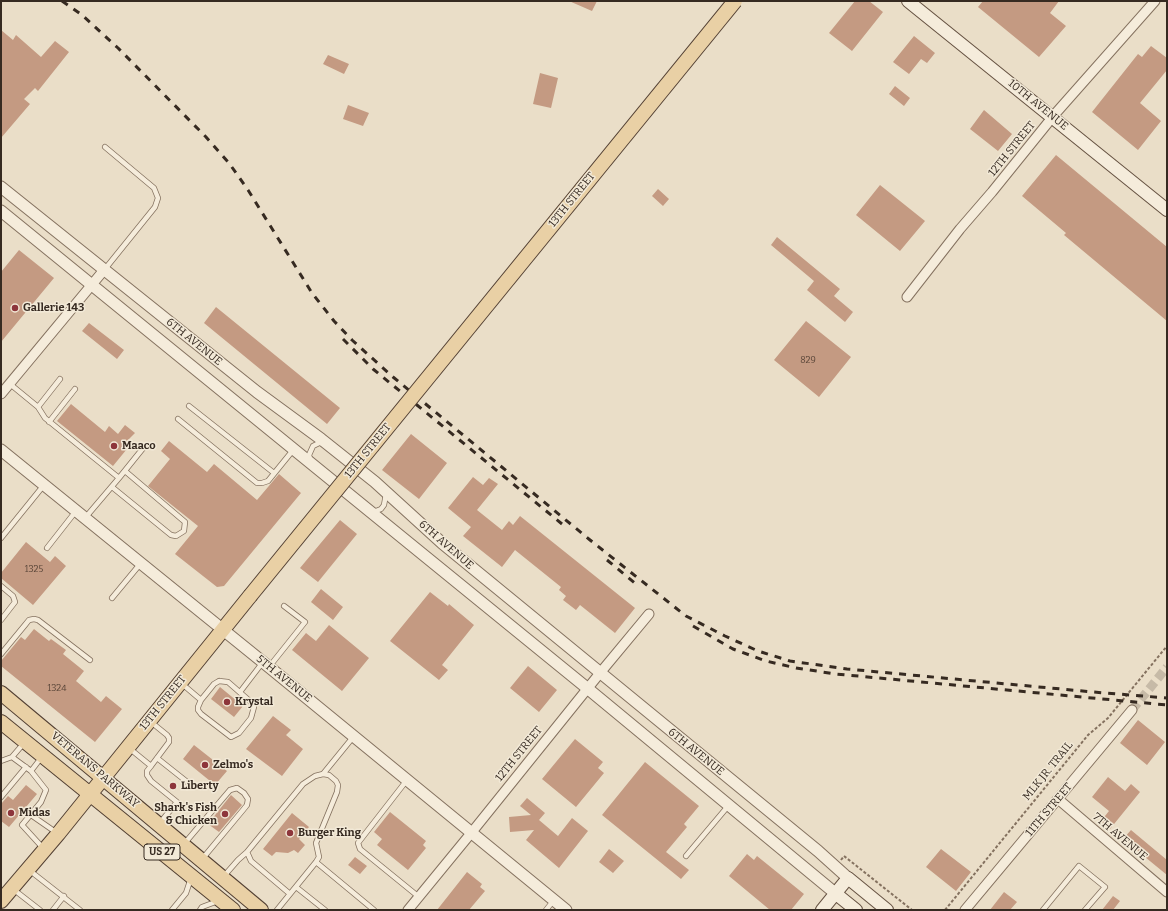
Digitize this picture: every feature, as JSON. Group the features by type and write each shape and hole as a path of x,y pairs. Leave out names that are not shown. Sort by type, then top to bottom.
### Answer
{"main road":[{"name":"13TH STREET","path":"1,902 58,834 149,720 735,1"},
{"name":"10TH AVENUE","path":"908,1 1167,210"},
{"name":"VETERANS PARKWAY","path":"1,693 184,844 261,910"},
{"name":"VETERANS PARKWAY","path":"1,722 233,910"},
{"path":"822,910 848,878"},
{"name":"6TH AVENUE","path":"848,878 887,910"},
{"name":"6TH AVENUE","path":"836,893 856,910"}],"street":[{"name":"12TH STREET","path":"907,297 960,229 1053,117 1155,1"},
{"name":"6TH AVENUE","path":"1,187 268,401 326,443 386,492 442,543 818,851 848,878"},
{"name":"6TH AVENUE","path":"1,211 587,688 836,893"},
{"path":"1,394 104,270"},
{"name":"5TH AVENUE","path":"1,450 266,664 566,910"},
{"name":"12TH STREET","path":"408,910 587,688 649,614"},
{"name":"11TH STREET","path":"965,910 1132,710"},
{"name":"7TH AVENUE","path":"1058,799 1167,892"}],"lane":[{"path":"104,147 154,188 158,198 155,207 104,270"},
{"path":"38,407 60,378"},
{"path":"10,384 38,407 49,422 119,478"},
{"path":"49,422 74,390"},
{"path":"189,406 274,473"},
{"path":"178,420 257,483 262,484 268,481 294,449"},
{"path":"311,463 309,456 313,446 319,443 326,443"},
{"path":"47,548 80,514 112,487 144,447"},
{"path":"112,487 171,535 176,536 184,531 185,522 125,471"},
{"path":"1,538 44,485"},
{"path":"369,510 376,511 381,509 386,500 386,492"},
{"path":"112,598 141,563"},
{"path":"1,586 13,596 15,602 1,620"},
{"path":"240,692 305,622 284,606"},
{"path":"1,654 25,624 29,620 34,619 38,620 90,660"},
{"path":"219,681 228,682 252,703 254,707 251,718 239,733 231,737 201,714 198,707 201,700 214,684 219,681"},
{"path":"180,682 201,700"},
{"path":"149,720 167,735 169,742 167,747 147,771 147,775 151,781 177,802 159,824"},
{"path":"323,774 354,736"},
{"path":"1,761 12,757 26,741"},
{"path":"128,747 151,766"},
{"path":"31,771 43,755"},
{"path":"12,757 31,771 46,790 41,802 22,825 44,849"},
{"path":"157,758 191,785"},
{"path":"1,797 26,767"},
{"path":"223,878 247,852 303,784 315,776 323,774 333,778 338,785 337,792 316,843 319,857 277,910"},
{"path":"408,780 358,843 360,849 419,897"},
{"path":"184,844 230,790 237,788 244,793 248,799 243,810 202,860"},
{"path":"686,856 729,805"},
{"path":"31,815 58,834"},
{"path":"247,852 251,861 290,894"},
{"path":"316,862 367,908 374,910"},
{"path":"1043,910 1079,866 1105,887 1085,910"},
{"path":"28,868 80,910"},
{"path":"172,910 186,893 191,876"},
{"path":"296,887 325,910"},
{"path":"12,888 40,910"},
{"path":"53,910 64,896"},
{"path":"200,910 202,907 221,900"},
{"path":"546,910 554,900"}],"path":[{"name":"MLK JR. TRAIL","path":"945,910 1088,735 1108,718 1167,646"}],"building":[{"path":"569,1 597,1 592,11"},
{"path":"855,1 869,1 883,12 852,51 829,33"},
{"path":"983,1 1059,1 1050,13 1066,26 1039,57 978,7"},
{"path":"1,30 13,40 16,35 41,57 55,41 69,52 38,91 35,88 24,99 30,104 1,138"},
{"path":"914,36 935,53 927,63 921,59 909,74 893,62"},
{"path":"1151,46 1167,58 1167,70 1140,103 1161,121 1138,150 1092,112 1138,54 1142,57"},
{"path":"328,55 349,64 344,74 323,64"},
{"path":"540,73 558,78 551,108 533,104"},
{"path":"895,86 910,98 904,106 889,94"},
{"path":"348,105 369,113 363,126 343,119"},
{"path":"984,110 1012,134 998,151 970,129"},
{"path":"1056,155 1167,247 1167,321 1064,235 1066,233 1022,196"},
{"path":"880,185 925,221 900,251 856,215"},
{"path":"658,189 669,199 663,206 652,196"},
{"path":"777,237 840,289 834,296 853,312 845,322 807,290 814,281 771,245"},
{"name":"Gallerie 143","path":"19,250 54,278 1,342 1,272"},
{"path":"216,307 340,408 327,424 204,323"},
{"path":"806,321 851,357 819,397 774,360"},
{"path":"89,323 124,350 117,359 82,331"},
{"path":"71,404 105,432 109,426 118,434 125,425 135,433 127,441 131,444 113,466 57,421"},
{"path":"411,434 447,463 419,499 382,470"},
{"path":"169,441 207,472 214,464 257,500 279,474 301,493 224,586 217,587 175,554 198,526 148,486 170,459 161,451"},
{"path":"473,477 483,485 489,478 498,484 477,510 502,530 509,521 513,525 520,516 635,608 615,633 580,605 576,610 563,600 566,596 559,590 561,587 515,550 502,567 463,536 471,527 448,508"},
{"path":"340,520 357,534 318,582 300,568"},
{"path":"26,542 50,562 55,556 66,566 33,605 1,578 1,573"},
{"path":"321,589 343,607 333,620 311,602"},
{"path":"430,592 448,606 449,604 474,625 442,665 448,670 439,680 390,641"},
{"path":"329,625 369,658 342,691 292,650 306,633 316,641"},
{"path":"34,629 49,641 51,639 66,650 63,654 84,671 76,681 101,702 106,696 122,709 95,742 1,666 1,661 21,637 25,640"},
{"path":"528,666 557,690 539,712 510,688"},
{"name":"Krystal","path":"220,687 243,706 234,717 211,699"},
{"path":"273,716 291,730 286,735 303,749 282,776 246,749"},
{"path":"1138,720 1165,742 1147,765 1120,743"},
{"path":"575,739 603,762 598,768 604,773 576,807 542,779"},
{"name":"Zelmo's","path":"194,745 227,771 215,785 183,759"},
{"path":"645,762 699,806 684,824 687,827 666,852 689,870 681,879 602,815"},
{"path":"1108,777 1125,791 1131,784 1140,792 1110,829 1101,821 1109,811 1092,797"},
{"name":"Midas","path":"26,785 37,794 9,827 1,821 1,804 8,796 13,800"},
{"name":"Shark's Fish & Chicken","path":"231,795 242,805 219,832 208,824"},
{"path":"527,798 545,813 539,820 558,836 572,818 588,831 559,868 526,840 534,830 510,832 509,817 531,815 520,806"},
{"path":"390,812 426,841 423,845 426,848 408,870 377,845 382,839 374,832"},
{"name":"Burger King","path":"292,813 309,827 299,839 305,845 298,853 294,850 288,853 276,852 272,856 263,849"},
{"path":"1131,830 1167,860 1167,875 1123,839"},
{"path":"609,849 624,861 613,873 599,862"},
{"path":"941,849 971,872 956,891 926,867"},
{"path":"747,854 754,860 757,856 804,894 791,910 770,910 729,876"},
{"path":"355,857 367,866 360,874 348,865"},
{"path":"467,872 482,884 480,887 485,891 469,910 437,910"},
{"path":"1004,892 1017,902 1010,910 990,910"},
{"path":"1113,896 1120,901 1113,910 1102,910"}],"tunnel":[{"path":"1132,710 1167,667"}],"railway":[{"path":"62,1 82,15 118,48 206,137 229,163 248,190 312,293 334,321 352,340 393,377 590,540 686,616 758,651 790,661 847,669 1167,698"},
{"path":"343,339 373,369 562,524"},
{"path":"607,560 636,584"},
{"path":"693,626 733,649 766,661 796,668 836,674 1167,705"}],"place":[{"name":"Gallerie 143","path":"15,308"},
{"name":"Maaco","path":"114,446"},
{"name":"Krystal","path":"227,702"},
{"name":"Zelmo's","path":"205,765"},
{"name":"Liberty","path":"173,786"},
{"name":"Midas","path":"11,813"},
{"name":"Shark's Fish & Chicken","path":"225,814"},
{"name":"Burger King","path":"290,833"}]}
